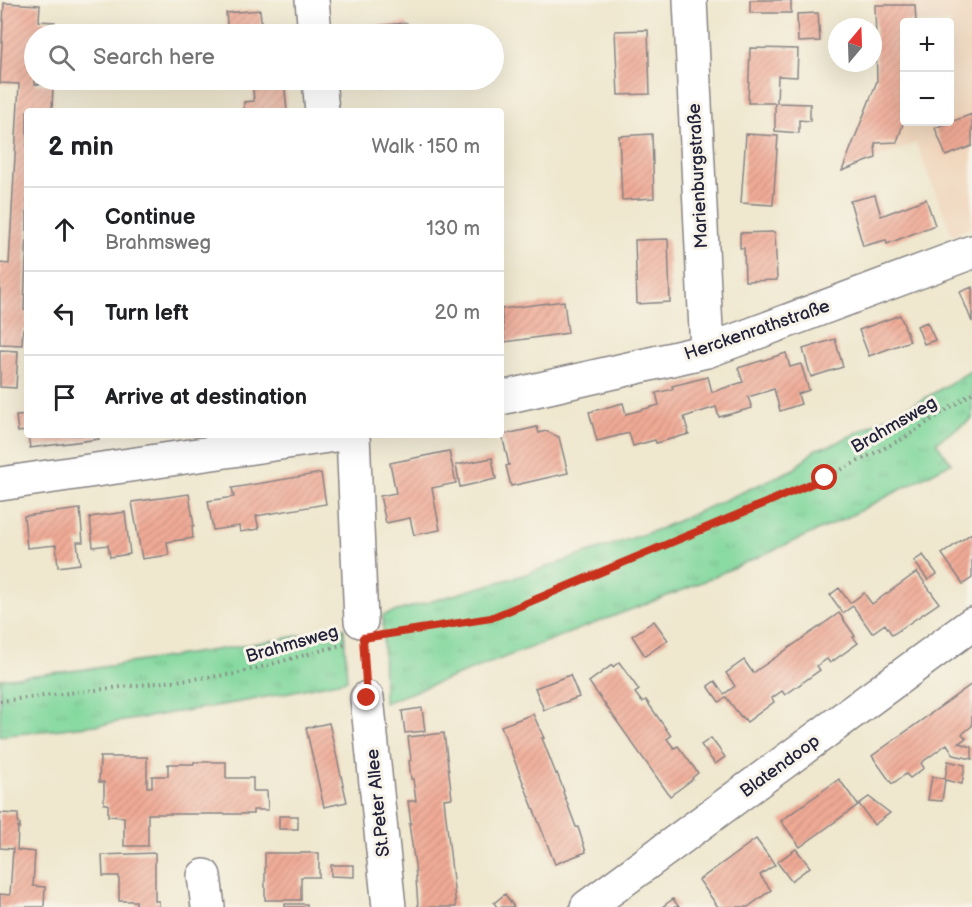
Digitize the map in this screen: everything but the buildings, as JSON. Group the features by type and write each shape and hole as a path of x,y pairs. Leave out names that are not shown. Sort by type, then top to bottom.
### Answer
{"street":[{"path":"312,0 314,24"},
{"name":"Marienburgstraße","path":"690,0 706,351"},
{"path":"320,90 322,108"},
{"name":"Herckenrathstraße","path":"504,397 706,351 972,252"},
{"path":"0,484 314,438"},
{"path":"353,438 362,630"},
{"name":"Blatendoop","path":"587,907 972,624"},
{"name":"St.Peter Allee","path":"367,698 389,907"}],"path":[{"name":"Brahmsweg","path":"0,701 236,674 362,630 491,618 825,478 904,438 972,393"},
{"path":"362,630 367,698"}],"shaded area":[{"path":"874,0 972,0 972,227 952,235 916,143 841,171 876,80 876,72 882,72 882,18 874,18"}],"green space":[{"path":"972,370 972,419 936,442 951,463 846,518 688,588 384,703 383,615 523,575 662,528 794,469 816,449 832,445 924,399"},
{"path":"344,628 347,680 252,700 105,724 0,736 0,679 96,668"}],"route":[{"path":"367,698 363,638 491,618 825,478"}]}
